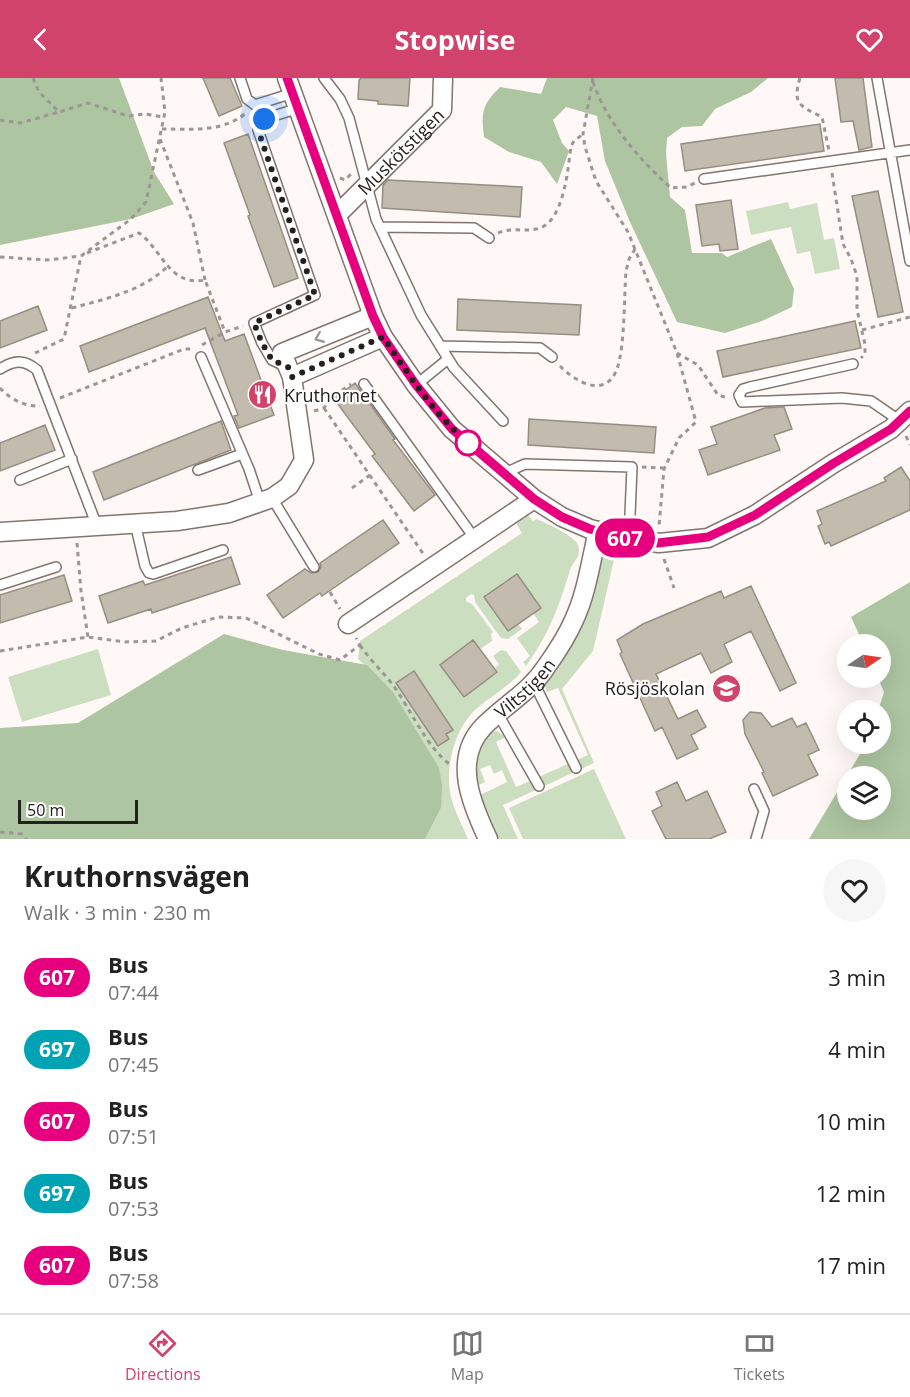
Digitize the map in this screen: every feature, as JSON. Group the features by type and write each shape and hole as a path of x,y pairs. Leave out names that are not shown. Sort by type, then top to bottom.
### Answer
{"street":[{"name":"Muskötstigen","path":"337,214 442,110 443,78"},
{"path":"293,93 373,316 383,337 416,385 452,429 534,499 562,517 598,531 628,539 658,543 708,537 755,515 891,429 905,416"},
{"path":"0,532 177,521 229,513 266,500 289,486 304,460 290,372 282,353 373,316"},
{"path":"290,372 383,337"},
{"path":"348,624 534,499"},
{"name":"Viltstigen","path":"488,839 474,810 467,785 466,763 471,745 482,728 527,691 546,668 574,620 585,588 598,531"}],"lane":[{"path":"240,78 247,99 255,105 293,93"},
{"path":"324,78 340,99 349,118 380,227 421,315 454,368 503,421"},
{"path":"877,78 910,261"},
{"path":"290,372 272,360 254,323 315,295 258,130 264,119 293,93"},
{"path":"704,179 910,150"},
{"path":"380,227 474,228 489,238"},
{"path":"440,346 540,348 552,357"},
{"path":"201,357 242,454 266,500 314,567"},
{"path":"416,385 448,359"},
{"path":"0,369 22,361 38,370 97,526"},
{"path":"853,364 750,387 743,389 739,395 742,402 842,398 871,401 905,416"},
{"path":"364,384 475,538"},
{"path":"198,470 242,454"},
{"path":"20,480 72,459"},
{"path":"503,474 525,464 632,467 628,539"},
{"path":"135,523 145,566 149,573 153,574 223,550"},
{"path":"0,585 56,567"},
{"path":"534,682 576,768"},
{"path":"498,714 539,786"},
{"path":"754,789 764,811 756,839"}],"path":[{"path":"33,78 39,92 59,112"},
{"path":"29,363 36,352 64,339 81,256 131,219 146,202 164,117 161,78"},
{"path":"800,78 795,94 798,102 822,117 843,244 857,276 857,310 865,354 853,364"},
{"path":"592,79 583,134 585,147 596,181 628,232 635,249 677,354 696,422 679,438 664,468 659,504 658,543 674,588"},
{"path":"592,79 607,115 644,162 671,188 687,187 704,179"},
{"path":"0,120 20,123 88,103 128,116 146,114 164,117"},
{"path":"161,129 213,129 242,117 255,105"},
{"path":"489,238 506,229 537,229 554,217 564,190 571,146 583,134"},
{"path":"159,138 193,223 205,280 225,332"},
{"path":"0,257 47,260 81,256 139,233 149,239 153,249 185,280 194,282 205,280"},
{"path":"552,357 572,378 587,385 602,384 614,375 620,352 626,271 635,249"},
{"path":"71,309 119,295 160,274 168,266"},
{"path":"862,330 910,317"},
{"path":"0,388 18,402 38,406 184,349 195,349 225,332 254,323"},
{"path":"677,354 698,365 718,394 732,399 739,395"},
{"path":"297,415 324,408 331,398 358,380 364,384"},
{"path":"324,408 433,568"},
{"path":"632,467 664,468"},
{"path":"352,488 370,475"},
{"path":"79,527 77,541 81,591 88,637"},
{"path":"330,592 334,599"},
{"path":"0,651 88,637 125,642 156,641 183,628 218,617 246,618 319,654 340,660 360,645"},
{"path":"348,624 372,663 393,685 434,748 444,760 458,769"},
{"path":"0,832 22,834 26,839"}],"green space":[{"path":"0,78 119,78 154,172 174,204 131,219 0,245"},
{"path":"547,78 768,78 751,92 715,109 702,126 682,127 667,138 666,154 670,197 685,210 692,253 722,253 727,257 771,239 794,289 792,307 762,321 725,333 677,322 630,222 605,161 597,116 566,107 553,120 562,143 569,151 557,184 541,162 509,152 484,137 484,109 489,99 500,87 541,94"},
{"path":"788,202 790,209 817,203 824,240 834,238 840,269 815,274 810,251 797,254 791,227 751,235 746,211"},
{"path":"528,515 533,521 536,519 572,538 578,545 578,556 570,570 547,631 526,666 523,662 530,656 517,638 539,622 533,613 541,607 517,574 484,597 508,631 518,624 522,629 508,639 501,638 475,602 474,595 471,594 466,598 466,601 472,604 493,632 492,641 480,649 473,640 440,665 464,697 497,672 495,668 499,664 493,656 501,650 506,651 521,672 472,713 459,732 455,743 450,767 450,790 468,839 425,839 441,808 393,692 358,659 360,641 522,533 516,523"},
{"path":"606,549 616,551 593,651 562,689 594,763 503,805 518,839 500,839 494,836 480,795 507,782 502,770 494,774 490,765 480,769 485,782 477,786 474,760 486,733 497,731 506,737 496,742 516,787 588,755 558,688 547,692 544,684 545,677 553,675 577,634"},
{"path":"910,582 910,839 809,839 837,792 837,820 891,820 891,766 853,766 860,754 891,754 891,700 881,700 884,692 882,688 891,688 891,634 859,634 851,617"},
{"path":"224,634 283,650 367,665 393,692 439,768 442,785 441,808 425,839 0,839 0,728 78,723"},
{"path":"98,649 111,695 22,722 8,677"},
{"path":"594,769 626,839 523,839 509,808"}],"building":[{"path":"203,78 230,78 242,106 219,116"},
{"path":"361,78 410,78 408,106 378,104 378,101 358,99"},
{"path":"835,78 863,78 872,147 859,150 853,121 841,122"},
{"path":"820,124 824,151 685,171 681,144"},
{"path":"248,134 298,278 274,287 224,143"},
{"path":"388,180 522,187 520,217 382,208 383,185"},
{"path":"878,191 903,312 878,317 852,196"},
{"path":"731,200 738,249 720,251 719,244 702,246 696,205"},
{"path":"208,297 225,341 244,334 274,415 239,428 234,416 238,415 205,328 89,372 80,346"},
{"path":"458,299 581,305 579,335 457,330"},
{"path":"38,306 47,330 0,348 0,321"},
{"path":"855,321 861,348 723,377 717,351"},
{"path":"355,383 395,439 393,440 435,495 414,511 372,456 375,454 334,399"},
{"path":"784,407 792,429 774,435 780,450 708,475 699,450 717,444 711,427 765,408"},
{"path":"529,419 656,427 654,453 528,445"},
{"path":"221,421 231,450 104,500 93,472"},
{"path":"45,425 55,450 0,471 0,443"},
{"path":"901,467 910,481 910,510 831,546 829,542 825,544 818,526 822,524 817,511 886,481 884,478"},
{"path":"383,520 399,543 322,596 320,593 283,618 267,595 305,569 311,573 318,572 321,567 320,563"},
{"path":"231,557 240,584 152,613 151,609 108,623 99,596 143,581 145,585"},
{"path":"517,574 541,608 508,631 484,597"},
{"path":"64,575 72,601 0,623 0,595"},
{"path":"751,586 796,683 780,691 751,631 724,644 732,662 711,673 701,653 656,674 678,719 697,710 706,727 691,735 698,749 677,759 662,727 655,731 620,654 622,652 617,640 643,624 721,591 724,598"},
{"path":"473,640 497,672 464,697 440,665"},
{"path":"414,671 453,730 446,734 449,739 438,746 396,683"},
{"path":"750,712 761,713 772,727 792,718 797,727 806,723 819,750 808,755 818,775 773,796 745,734 743,720"},
{"path":"677,782 686,801 707,791 726,832 709,839 666,839 652,811 662,806 656,792"}],"bus line":[{"name":"607","path":"287,78 373,316 383,337 416,385 452,429 534,499 562,517 590,529 658,543 708,537 755,515 891,429 910,411"}],"place":[{"name":"Kruthornet","path":"263,395"},
{"name":"Rösjöskolan","path":"726,688"}],"route":[{"path":"264,119 258,130 315,295 254,323 272,360 288,367 292,377 383,337 416,385 452,429 468,443"}]}
